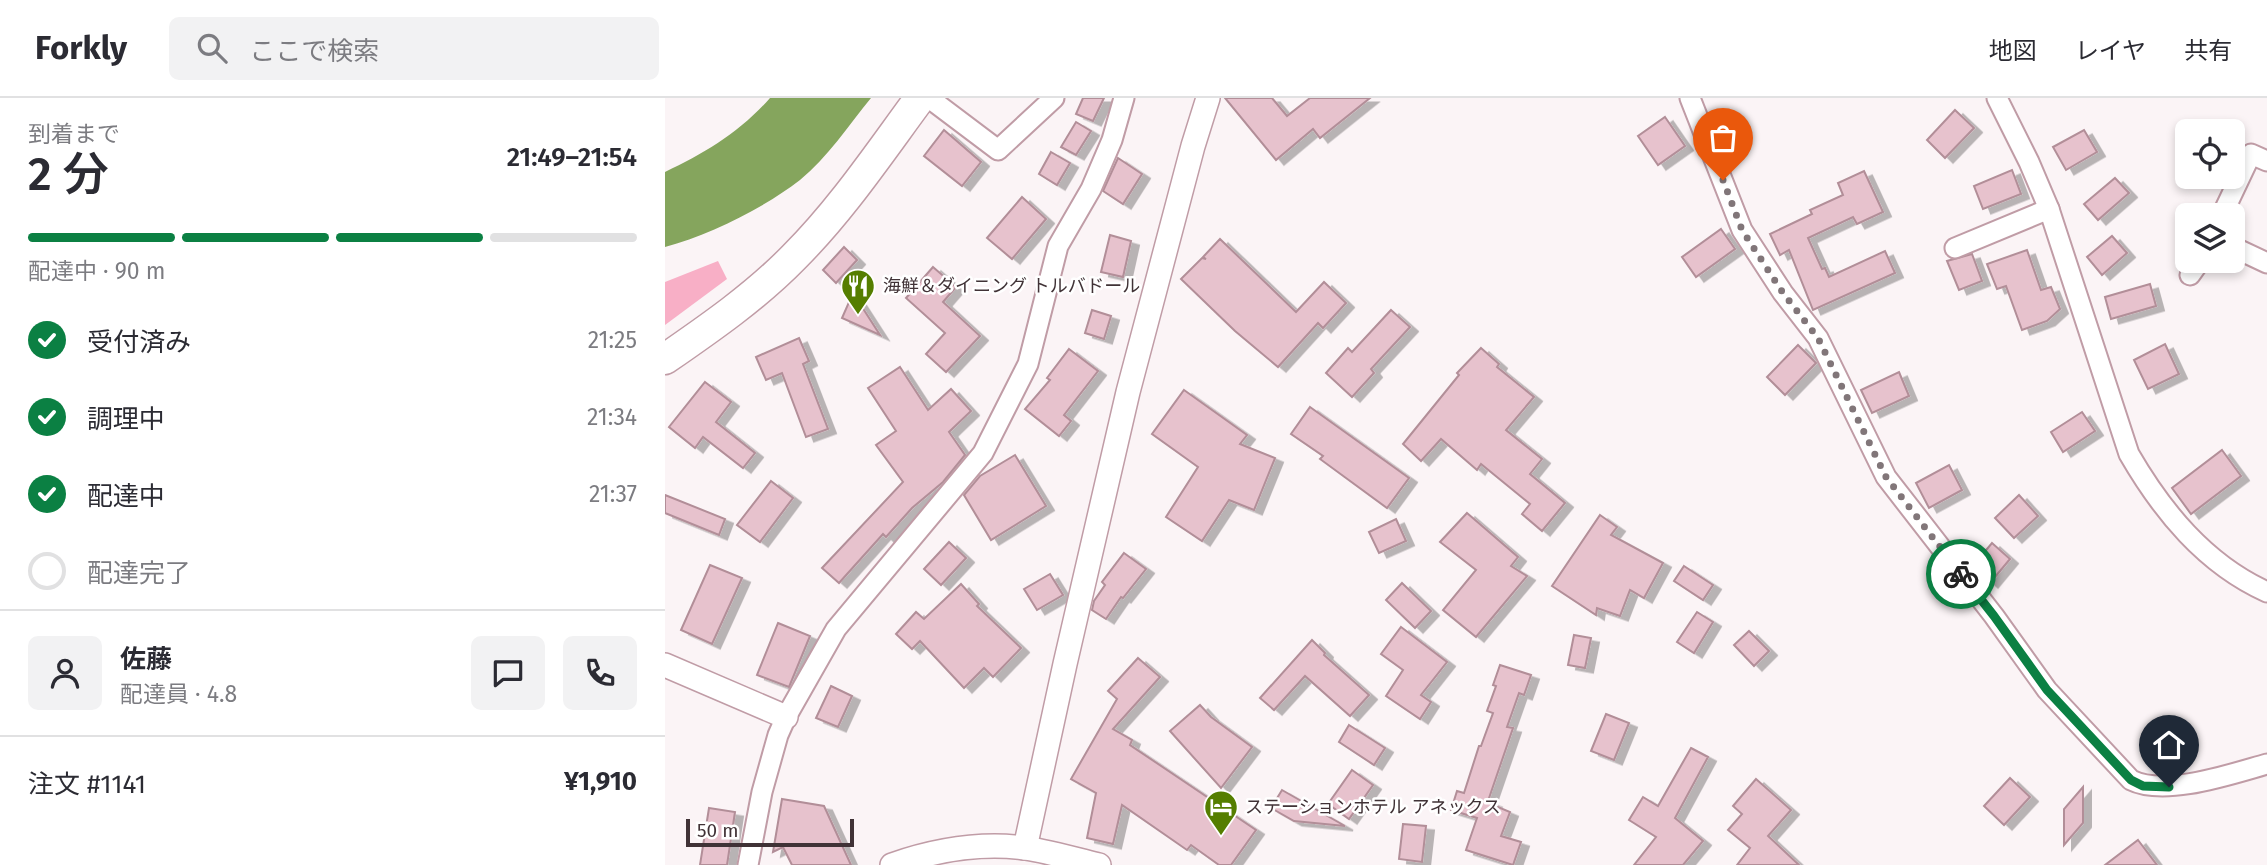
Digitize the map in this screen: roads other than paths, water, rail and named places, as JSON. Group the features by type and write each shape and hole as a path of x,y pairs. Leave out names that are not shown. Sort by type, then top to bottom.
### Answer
{"main road":[{"path":"665,359 734,309 794,257 865,174 920,98"}],"street":[{"path":"929,98 998,150 1054,98"},
{"path":"748,865 762,792 778,735 786,717 837,629 983,453 1028,364 1058,246 1091,189 1112,140 1124,98"},
{"path":"1025,848 1128,392 1208,98"},
{"path":"1690,98 1742,230 1783,293 1818,338 1886,477 1994,616 2047,690 2131,780 2143,786 2169,787 2267,764"},
{"path":"1997,98 2049,209 2129,454 2146,484 2189,536 2236,576 2264,587"},
{"path":"2228,203 2251,154 2267,161"},
{"path":"1955,248 2049,209"},
{"path":"2245,253 2267,263"},
{"path":"665,665 786,717"},
{"path":"891,865 952,848 991,846 1025,848 1099,865"}],"place":[{"name":"海鮮＆ダイニング トルバドール","path":"858,316"},
{"name":"ステーションホテル アネックス","path":"1221,837"}]}
